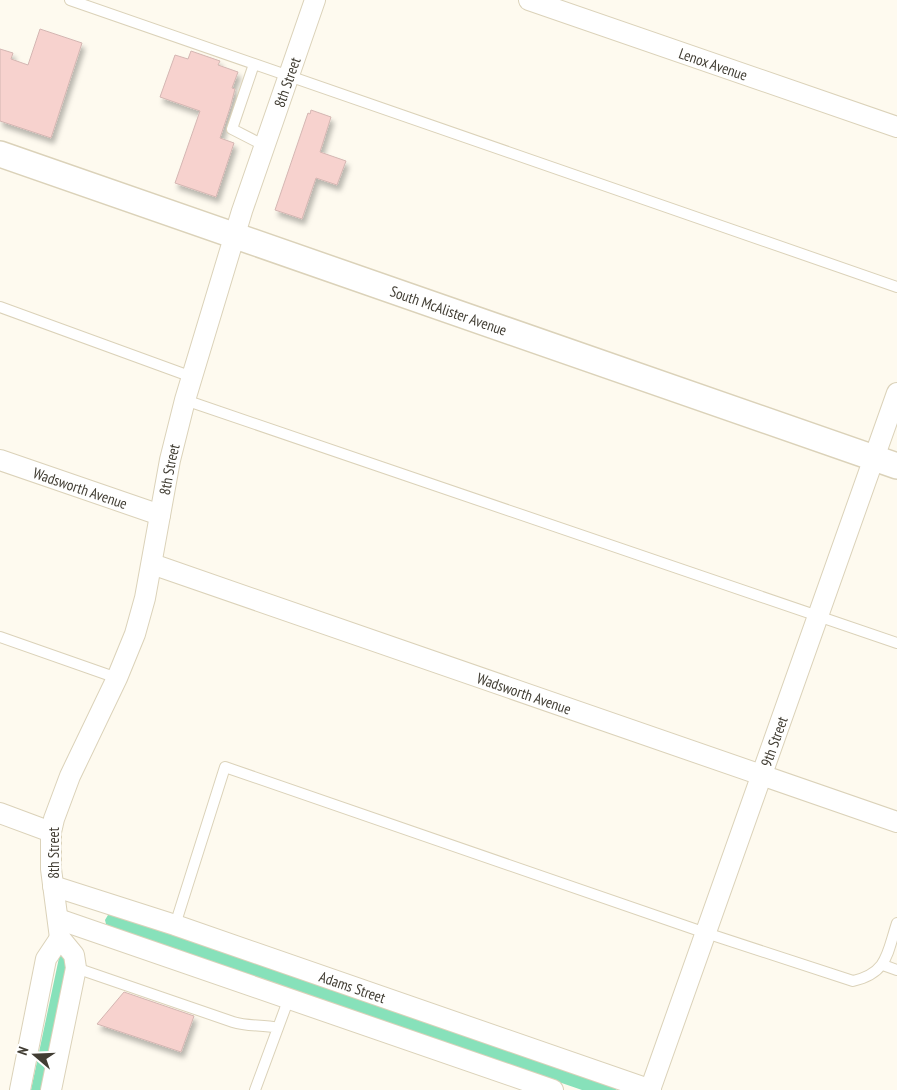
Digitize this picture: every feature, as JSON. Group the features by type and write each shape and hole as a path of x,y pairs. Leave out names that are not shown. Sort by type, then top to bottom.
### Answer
{"street":[{"name":"8th Street","path":"76,968 74,955 59,928 53,886 51,832 57,807 117,678 135,634 152,564 160,515 185,400 234,237 315,0"},
{"name":"Lenox Avenue","path":"529,0 897,127"},
{"name":"South McAlister Avenue","path":"0,154 234,237 897,466"},
{"name":"9th Street","path":"650,1090 763,776 897,393"},
{"name":"Wadsworth Avenue","path":"0,460 160,515"},
{"name":"Wadsworth Avenue","path":"152,564 897,822"},
{"path":"0,814 51,832"},
{"name":"Adams Street","path":"53,886 175,925 650,1090"},
{"path":"20,1090 46,959 59,928 289,998 553,1090"},
{"path":"51,1090 76,968"}],"lane":[{"path":"70,0 897,287"},
{"path":"254,64 232,129 265,146"},
{"path":"0,307 192,377"},
{"path":"185,400 897,643"},
{"path":"0,637 117,678"},
{"path":"175,925 225,767 706,933 853,981 869,977 883,965 897,923"},
{"path":"883,965 897,970"},
{"path":"76,968 242,1025 265,1024 278,1028"},
{"path":"255,1090 289,998"}],"green space":[{"path":"113,914 617,1090 582,1090 111,927 106,924 105,920 108,915"},
{"path":"60,953 70,958 43,1090 31,1090"}],"building":[{"path":"40,29 82,43 51,138 0,121 0,49 13,53 11,59 28,65"},
{"path":"191,51 220,61 218,65 238,72 232,88 235,89 230,108 220,138 234,143 216,197 175,183 200,111 160,97 175,55 188,59"},
{"path":"311,110 331,117 320,152 346,161 337,185 316,178 302,219 275,210 308,113 310,114"},
{"path":"124,992 194,1016 181,1052 97,1024"}]}
